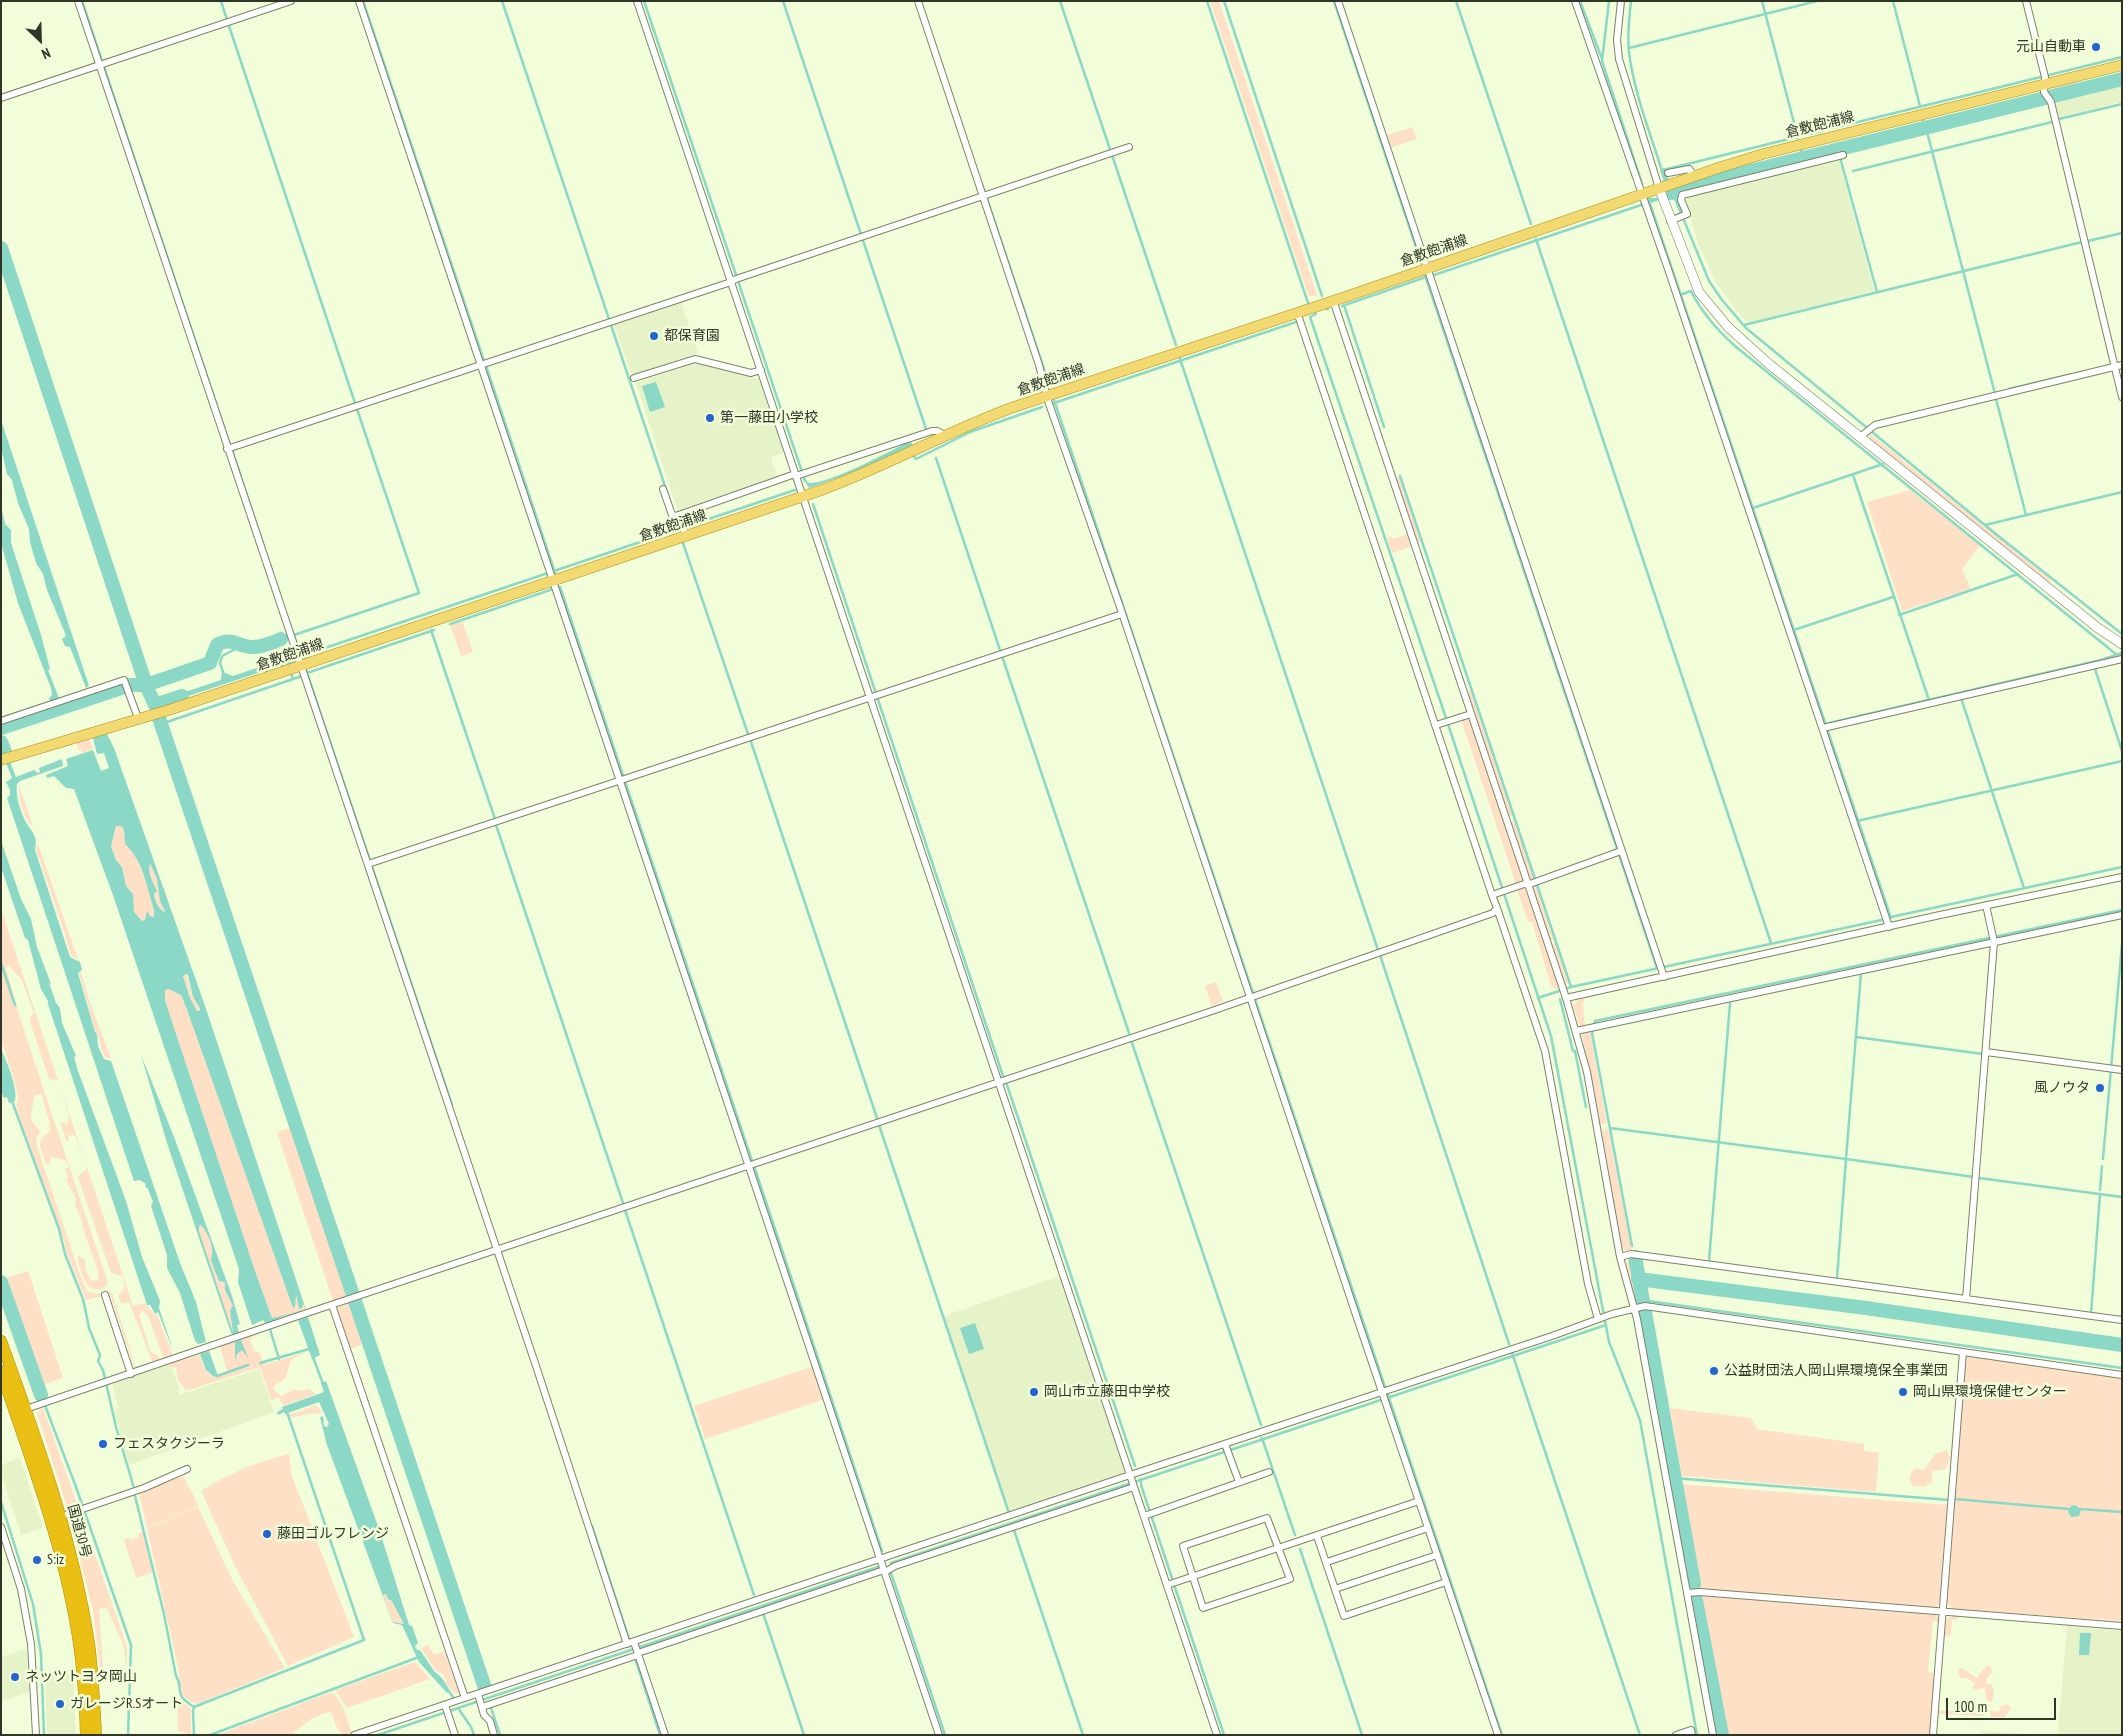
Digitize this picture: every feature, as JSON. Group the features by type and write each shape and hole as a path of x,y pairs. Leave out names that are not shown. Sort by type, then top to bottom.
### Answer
{"highway":[{"name":"国道30号","path":"1,1342 81,1599 89,1645 96,1735"},
{"name":"国道30号","path":"1,1371 21,1411"},
{"name":"国道30号","path":"55,1518 79,1639 85,1692 86,1735"}],"main road":[{"name":"倉敷飽浦線","path":"1,760 172,709 300,666 551,575 684,530 803,496 865,474 986,417 1333,300 1429,274 1661,194 1695,176 1763,154 2046,86 2122,65"}],"street":[{"path":"78,1 101,64 300,666 370,863 496,1250 665,1735"},
{"path":"1,98 290,1"},
{"path":"359,1 551,575 623,780 749,1166 939,1735"},
{"path":"637,1 760,370 799,475 803,496 874,696 998,1082 1132,1481 1148,1514 1217,1735"},
{"path":"918,1 985,196 1047,396 1253,997 1498,1735"},
{"path":"1338,1 1619,852 1664,977"},
{"path":"1575,1 1825,728 1887,921"},
{"path":"1621,1 1617,40 1619,59 1661,194 1678,218 1699,292 1719,317 1755,352 1866,432 2098,628 2122,644"},
{"path":"2026,1 2118,366 2122,397"},
{"path":"228,449 1129,147"},
{"path":"1678,218 1687,214 1681,200 1682,195 1841,156"},
{"path":"1668,173 1689,169 1695,176"},
{"path":"1333,300 1576,1030 1587,1072 1620,1257 1639,1307 1713,1735"},
{"path":"1296,312 1545,1051 1588,1284 1602,1317"},
{"path":"634,378 695,359 751,374 760,370"},
{"path":"1866,432 2118,366"},
{"path":"663,489 672,515 678,515 932,430 937,430 945,435"},
{"path":"678,515 684,530"},
{"path":"370,863 1122,614"},
{"path":"1825,728 2122,658"},
{"path":"1,721 124,680 138,718"},
{"path":"1436,725 1471,714"},
{"path":"1492,895 1619,852"},
{"path":"1564,992 1664,977 1887,921 1986,905 2122,877"},
{"path":"1966,1299 1986,1052 1992,940 1986,905"},
{"path":"21,1411 295,1317 1253,997 1493,913 1497,908"},
{"path":"1576,1030 1992,940 2122,915"},
{"path":"1986,1052 2122,1070"},
{"path":"1620,1257 1631,1254 2122,1320"},
{"path":"105,1295 131,1374"},
{"path":"332,1305 465,1698"},
{"path":"483,1702 729,1617 762,1612 1227,1448 1384,1396 1602,1317 1639,1307 2122,1375"},
{"path":"1933,1735 1963,1352"},
{"path":"1227,1448 1239,1482"},
{"path":"55,1518 144,1488 187,1469"},
{"path":"1148,1514 1269,1472"},
{"path":"354,1735 446,1710 465,1698 483,1702 729,1617 895,1566 1132,1481"},
{"path":"1171,1584 1419,1501"},
{"path":"1268,1518 1279,1549 1290,1579 1203,1608 1183,1546 1268,1518"},
{"path":"1,1526 23,1597 31,1644 36,1735"},
{"path":"1327,1562 1428,1528"},
{"path":"1317,1536 1344,1616 1446,1582"},
{"path":"1335,1589 1437,1555"},
{"path":"1687,1593 1700,1592 2122,1626"},
{"path":"483,1702 484,1715 490,1721 494,1735"},
{"path":"446,1710 455,1735"},
{"path":"1676,1735 1691,1730 1692,1735"}],"shaded area":[{"path":"1210,1 1219,1 1317,295 1310,297 1307,292"},
{"path":"2076,81 2077,87 2051,92 2055,86"},
{"path":"2122,82 2122,102 2060,117 2054,99"},
{"path":"1412,127 1417,139 1389,148 1385,136"},
{"path":"1839,159 1874,291 1747,323 1715,281 1698,243 1684,199 1685,197"},
{"path":"681,302 698,353 632,376 614,325"},
{"name":"第一藤田小学校","path":"700,364 759,379 784,452 771,457 778,478 678,512 636,383 689,365"},
{"path":"1869,433 2051,580 2048,584 1871,441"},
{"path":"1399,477 1421,542 1418,543 1397,479"},
{"path":"1910,490 1980,545 1962,569 1971,589 1902,611 1867,502"},
{"path":"1407,534 1411,547 1392,553 1387,538 1391,536 1393,539"},
{"path":"462,621 473,652 461,656 450,625"},
{"path":"1470,689 1513,816 1509,816 1468,693"},
{"path":"1469,718 1522,878 1522,881 1516,884 1461,719"},
{"path":"89,737 93,749 82,753 81,750 79,751 76,741"},
{"path":"20,784 33,826 27,819 22,807 19,794"},
{"path":"1514,820 1534,879 1530,879 1511,822"},
{"path":"116,826 121,826 124,830 125,844 140,866 154,910 154,917 150,916 147,912 145,920 142,921 134,912 133,894 126,886 122,867 116,860 111,846"},
{"path":"38,844 78,959 71,956 36,849"},
{"path":"150,863 157,879 160,901 166,911 164,912 156,901 156,888 152,883 149,872"},
{"path":"1535,884 1554,940 1550,940 1533,890"},
{"path":"1525,888 1558,985 1558,988 1555,989 1551,986 1532,922 1528,922 1517,890"},
{"path":"1,909 58,1080 49,1079 29,1018 34,1013 22,980 9,966 6,968 21,1021 108,1283 104,1288 92,1288 82,1275 77,1258 79,1256 85,1259 86,1272 91,1280 97,1281 99,1276 82,1221 75,1205 76,1199 66,1180 68,1176 65,1169 69,1167 66,1161 53,1157 50,1159 50,1164 46,1164 40,1146 41,1139 49,1132 50,1124 41,1094 34,1096 31,1113 31,1119 40,1133 36,1143 80,1275 87,1291 96,1294 112,1293 136,1368 153,1363 129,1302 121,1304 118,1295 123,1291 124,1287 122,1276 111,1273 78,1177 87,1168 76,1137 72,1134 68,1137 69,1141 66,1141 60,1121 65,1124 68,1123 69,1116 60,1085 133,1306 145,1303 155,1315 157,1314 173,1356 164,1359 148,1316 143,1311 139,1315 151,1353 158,1355 160,1361 135,1369 110,1294 86,1300 67,1254 21,1122 16,1105 18,1099 15,1082 1,1040"},
{"path":"1555,942 1568,983 1565,983 1552,944"},
{"path":"81,972 89,1000 111,1058 106,1058 102,1051 79,973"},
{"path":"186,974 193,997 200,1008 200,1011 197,1012 190,998 183,975"},
{"path":"1216,982 1223,1001 1212,1007 1205,986"},
{"path":"169,989 181,995 186,1007 293,1308 295,1307 295,1293 297,1294 299,1309 304,1304 306,1310 272,1318 165,1000 165,990"},
{"path":"1585,998 1583,1003 1585,1026 1580,1026 1573,1006 1578,1000"},
{"path":"1590,1030 1607,1124 1600,1124 1582,1035"},
{"path":"293,1127 349,1296 333,1301 277,1132"},
{"path":"1608,1128 1632,1252 1622,1247 1602,1131"},
{"path":"201,1225 207,1233 213,1249 213,1266 225,1282 225,1290 233,1306 230,1310 233,1333 199,1231 199,1226"},
{"path":"1633,1258 1631,1264 1638,1301 1635,1302 1626,1264"},
{"path":"28,1271 63,1378 42,1385 6,1278"},
{"name":"岡山市立藤田中学校","path":"1060,1276 1125,1468 1124,1473 1010,1512 944,1316"},
{"path":"352,1302 365,1343 351,1349 337,1308"},
{"path":"253,1334 254,1336 250,1339 254,1351 260,1353 262,1360 267,1364 306,1352 291,1360 285,1379 275,1385 273,1389 281,1396 295,1389 299,1391 309,1389 316,1394 283,1406 279,1397 271,1400 260,1367 186,1391 178,1380 176,1368 172,1369 170,1363 200,1355 206,1371 214,1378 227,1371 220,1346"},
{"path":"1966,1356 2122,1379 2122,1621 1954,1609 1949,1606 1946,1599"},
{"path":"170,1364 180,1390 178,1391 179,1395 259,1369 274,1412 129,1465 114,1410 118,1408 112,1383"},
{"path":"814,1366 825,1399 705,1439 694,1406"},
{"path":"316,1405 322,1412 319,1414 312,1413 290,1418 288,1415"},
{"path":"43,1408 78,1506 68,1510 37,1413"},
{"path":"1670,1408 1751,1418 1757,1429 1864,1444 1864,1451 1879,1453 1876,1492 1682,1476"},
{"path":"1947,1450 1950,1459 1946,1469 1932,1471 1932,1482 1924,1487 1913,1486 1909,1480 1915,1468 1924,1470 1935,1454"},
{"name":"藤田ゴルフレンジ","path":"289,1454 292,1476 354,1637 288,1666 236,1568 201,1491 243,1469"},
{"path":"20,1458 43,1528 21,1535 1,1472 1,1465"},
{"path":"183,1476 199,1506 147,1528 139,1493"},
{"path":"1679,1484 1948,1505 1941,1600 1937,1606 1931,1608 1698,1588"},
{"path":"198,1507 233,1581 285,1668 197,1704 188,1700 182,1694 178,1667 147,1529"},
{"path":"81,1514 127,1647 126,1670 124,1647 107,1608 99,1609 103,1667 100,1667 93,1610 70,1519"},
{"path":"143,1532 153,1572 136,1578 124,1540 129,1537 130,1540 139,1537 138,1534"},
{"path":"386,1594 392,1600 404,1624 393,1622 383,1595"},
{"path":"1700,1595 1936,1615 1939,1621 1933,1621 1928,1672 1935,1673 1930,1735 1725,1735"},
{"path":"1959,1616 1959,1619 1952,1620 1951,1635 1944,1636 1947,1619"},
{"path":"2067,1626 2122,1631 2122,1735 2058,1735"},
{"path":"429,1645 434,1655 444,1651 459,1693 455,1694 446,1684 444,1675 435,1670 421,1648"},
{"name":"ネッツトヨタ岡山","path":"26,1649 29,1692 1,1701 1,1657"},
{"path":"415,1662 430,1679 347,1708 335,1690"},
{"path":"1990,1665 1992,1672 1986,1680 1988,1684 1992,1684 1994,1693 1992,1702 1986,1700 1985,1688 1974,1690 1975,1683 1967,1678 1961,1678 1958,1674 1959,1669 1962,1668 1977,1678 1986,1666"},
{"name":"ガレージR.Sオート","path":"73,1672 76,1735 47,1735 45,1676"},
{"path":"332,1692 342,1706 351,1732 344,1735 338,1730 331,1712 315,1717 292,1735 217,1735"},
{"path":"177,1699 191,1708 191,1735 178,1731"},
{"path":"2008,1705 2011,1708 2005,1717 1990,1717 1990,1710 1999,1712 2000,1707"},
{"path":"1939,1710 1980,1713 1983,1716 1937,1714"},
{"path":"1980,1731 2041,1735 1979,1735"}],"water":[{"path":"1664,168 1677,198 1672,200 1669,196 1641,207 1640,203 1647,201 1645,198 1655,198 1668,194 1660,170"},
{"path":"656,382 665,407 650,412 642,386"},
{"path":"1,420 89,686 86,688 70,647 65,646 62,639 66,636 65,633 47,590 43,574 36,563 30,542 29,529 18,503 12,480 7,474 1,447"},
{"path":"910,441 913,445 856,471 809,488 803,479 805,478 808,483 830,479 859,467"},
{"path":"1,506 5,524 11,530 11,543 41,635 50,669 48,670 59,698 50,702 51,688 18,603 1,543"},
{"path":"287,635 288,638 284,644 271,649 266,648 263,643"},
{"path":"283,659 285,664 167,703 167,698 221,680 222,672 233,676"},
{"path":"107,734 114,748 205,1006 306,1310 281,1317 266,1324 263,1320 252,1325 238,1282 239,1269 114,898 74,789 66,788 54,776 47,778 46,775 68,766 66,759 93,750 101,771 109,768 104,753 97,754 93,738","holes":["116,826 121,826 124,830 125,844 136,858 144,875 154,910 154,917 150,916 147,911 145,920 142,921 134,912 133,894 126,886 122,867 116,860 111,846","150,863 157,879 160,901 164,912 158,906 155,899 154,894 157,891 149,871","188,975 193,997 200,1011 197,1011 190,998 183,976","169,989 181,995 293,1308 295,1307 296,1294 299,1309 302,1308 303,1304 306,1310 272,1318 176,1034 165,1000 165,990"]},
{"path":"62,759 63,766 20,781 17,784 18,799 23,815 36,842 35,850 70,957 80,962 82,970 78,973 97,1034 98,1046 104,1059 111,1061 180,1263 196,1302 206,1342 198,1344 195,1341 180,1293 167,1268 167,1255 151,1206 153,1202 148,1189 145,1186 146,1184 140,1180 134,1181 7,798 10,795 10,790 6,782 12,778 6,763 10,762 16,777 34,770 38,773 40,772 39,768"},
{"path":"1,841 21,899 31,919 37,947 56,1003 60,1008 62,1023 76,1056 74,1057 78,1071 126,1201 142,1257 160,1301 159,1308 174,1353 158,1312 155,1314 150,1305 147,1305 48,1001 41,989 28,940 25,938 1,867"},
{"path":"1,1049 15,1089 15,1101 9,1103 7,1097 4,1098 1,1091"},
{"path":"141,1055 174,1137 232,1296 240,1324 237,1325 239,1333 232,1335 167,1143","holes":["201,1225 212,1246 211,1260 219,1281 225,1282 225,1290 233,1306 230,1310 233,1333 199,1231 199,1226"]},
{"path":"308,1317 320,1355 312,1359 298,1320"},
{"path":"975,1323 984,1349 969,1354 960,1328"},
{"path":"241,1340 248,1358 242,1350 237,1354 235,1361 235,1342"},
{"path":"209,1351 218,1376 214,1377 206,1370 200,1354"},
{"path":"326,1381 380,1532 409,1625 412,1626 418,1643 415,1646 417,1650 420,1650 434,1671 442,1678 450,1691 447,1693 419,1662 402,1625 393,1623 327,1445 320,1417 323,1416 324,1426 327,1427 329,1424 319,1402 278,1415 277,1412 283,1409 282,1407 324,1392 321,1383","holes":["386,1594 388,1599 392,1601 404,1624 393,1622 383,1595"]},
{"path":"2075,1505 2081,1510 2079,1516 2071,1517 2068,1512 2071,1506"},
{"path":"2080,1633 2091,1633 2089,1655 2079,1655"}],"waterway":[{"path":"82,1 230,445"},
{"path":"221,1 227,20"},
{"path":"363,1 484,361"},
{"path":"502,1 609,319"},
{"path":"644,1 736,275"},
{"path":"783,1 926,429"},
{"path":"1060,1 1176,345"},
{"path":"1207,1 1308,303"},
{"path":"1224,1 1322,296"},
{"path":"1334,1 1421,262"},
{"path":"1456,1 1531,224"},
{"path":"1580,1 1602,59"},
{"path":"1609,1 1602,61 1642,184"},
{"path":"1631,1 1628,39 1631,67 1638,97 1662,171"},
{"path":"1762,1 1798,138"},
{"path":"1629,48 1817,1"},
{"path":"1893,1 1920,106"},
{"path":"229,26 355,403"},
{"path":"1663,170 2122,57"},
{"path":"1671,193 1747,172 2122,79"},
{"path":"2059,119 2122,104"},
{"path":"1923,119 1925,128"},
{"path":"1853,171 2052,122"},
{"path":"1926,128 1995,394"},
{"path":"1801,150 1803,158"},
{"path":"1838,150 1877,292"},
{"path":"982,184 1049,384"},
{"path":"1674,196 1709,281 1722,300 1746,328 1997,535 2122,634"},
{"path":"1649,201 1891,918"},
{"path":"1431,276 1644,204"},
{"path":"2088,241 2122,233"},
{"path":"1536,239 1771,943"},
{"path":"1744,325 2082,242"},
{"path":"1,248 146,685 210,663 217,645 222,643 231,642 248,647 257,647 281,639"},
{"path":"1425,275 1657,968"},
{"path":"1342,306 1426,277"},
{"path":"738,281 805,481"},
{"path":"1680,295 1691,291 1710,321 1735,346 2117,655"},
{"path":"1344,305 1384,427"},
{"path":"1316,314 1310,317 1446,718 1551,1036 1609,1342 1640,1420 1697,1735"},
{"path":"1054,403 1296,322"},
{"path":"611,325 671,504"},
{"path":"1179,356 1378,950"},
{"path":"486,366 555,573"},
{"path":"2009,389 2072,374"},
{"path":"1996,399 2026,515"},
{"path":"1054,400 1385,1387"},
{"path":"914,456 916,459 970,432 1042,407"},
{"path":"293,632 294,635 419,593 357,409"},
{"path":"232,450 279,592"},
{"path":"936,458 1000,650"},
{"path":"1753,508 1883,464"},
{"path":"1853,475 1929,700"},
{"path":"1400,476 1535,879"},
{"path":"301,656 795,490"},
{"path":"1985,525 2122,492"},
{"path":"813,504 1003,1076"},
{"path":"675,521 679,531"},
{"path":"683,543 748,734"},
{"path":"1899,615 2018,574"},
{"path":"560,587 752,1161"},
{"path":"450,624 553,589"},
{"path":"1794,630 1893,597"},
{"path":"431,630 495,819"},
{"path":"307,673 434,630"},
{"path":"294,636 301,657"},
{"path":"224,675 220,663 222,656 243,645"},
{"path":"1825,724 2101,660 2122,653"},
{"path":"269,667 301,656"},
{"path":"1002,656 1129,1033"},
{"path":"2095,669 2122,751"},
{"path":"306,670 452,1105"},
{"path":"291,674 293,679"},
{"path":"161,724 302,676"},
{"path":"1,728 130,685 146,685 155,705 182,696"},
{"path":"1961,698 2024,888"},
{"path":"159,718 485,1688"},
{"path":"750,739 877,1118"},
{"path":"1,742 5,752"},
{"path":"1857,821 2122,761"},
{"path":"496,825 623,1203"},
{"path":"1891,917 2122,867"},
{"path":"1537,885 1571,987"},
{"path":"1632,1246 1592,1033 1595,1021 2122,910"},
{"path":"1538,998 1571,987 1886,919"},
{"path":"2103,1159 2122,944"},
{"path":"1380,955 1509,1344"},
{"path":"1,963 15,1005"},
{"path":"1861,973 1846,1159 1974,1177"},
{"path":"1560,999 1573,1051 1575,1051 1586,1107"},
{"path":"1709,1261 1730,1003"},
{"path":"1856,1037 1983,1054"},
{"path":"1131,1040 1261,1425"},
{"path":"1006,1082 1135,1466"},
{"path":"12,1101 59,1229 65,1254 83,1299 89,1328 100,1355 98,1361 103,1370 116,1427 134,1488"},
{"path":"879,1125 1009,1513"},
{"path":"1610,1128 1846,1159 1837,1278"},
{"path":"754,1166 882,1551"},
{"path":"2100,1190 2102,1166"},
{"path":"1979,1178 2122,1197"},
{"path":"2091,1314 2100,1194"},
{"path":"625,1210 754,1595"},
{"path":"1635,1257 1694,1584"},
{"path":"1638,1279 1866,1308 2122,1345"},
{"path":"1,1282 41,1395"},
{"path":"1641,1300 2122,1368"},
{"path":"891,1563 1606,1325"},
{"path":"270,1329 279,1359"},
{"path":"260,1363 309,1349"},
{"path":"1512,1353 1640,1735"},
{"path":"313,1357 323,1384"},
{"path":"217,1376 248,1365"},
{"path":"41,1395 76,1487 131,1645 128,1735"},
{"path":"1388,1395 1502,1735"},
{"path":"194,1707 364,1640 287,1412"},
{"path":"1262,1438 1295,1535"},
{"path":"1674,1478 1949,1500"},
{"path":"1141,1479 1141,1485 1224,1735"},
{"path":"135,1496 164,1614 180,1691 183,1698 194,1707 194,1735"},
{"path":"1955,1499 2069,1509"},
{"path":"1,1502 33,1604 41,1654 44,1735"},
{"path":"2080,1509 2122,1512"},
{"path":"592,1526 629,1639"},
{"path":"1014,1530 1083,1735"},
{"path":"1300,1549 1362,1735"},
{"path":"378,1735 881,1566"},
{"path":"890,1570 945,1735"},
{"path":"1696,1600 1722,1735"},
{"path":"763,1613 804,1735"},
{"path":"210,1735 419,1657"},
{"path":"635,1658 660,1735"},
{"path":"448,1690 453,1697"},
{"path":"490,1705 500,1735"},
{"path":"458,1708 474,1735"}],"place":[{"name":"元山自動車","path":"2096,47"},
{"name":"都保育園","path":"654,336"},
{"name":"第一藤田小学校","path":"710,418"},
{"name":"風ノウタ","path":"2100,1088"},
{"name":"公益財団法人岡山県環境保全事業団","path":"1714,1371"},
{"name":"岡山市立藤田中学校","path":"1034,1392"},
{"name":"岡山県環境保健センター","path":"1903,1392"},
{"name":"フェスタクジーラ","path":"103,1444"},
{"name":"藤田ゴルフレンジ","path":"267,1534"},
{"name":"S:iz","path":"37,1560"},
{"name":"ネッツトヨタ岡山","path":"15,1677"},
{"name":"ガレージR.Sオート","path":"60,1704"}]}
